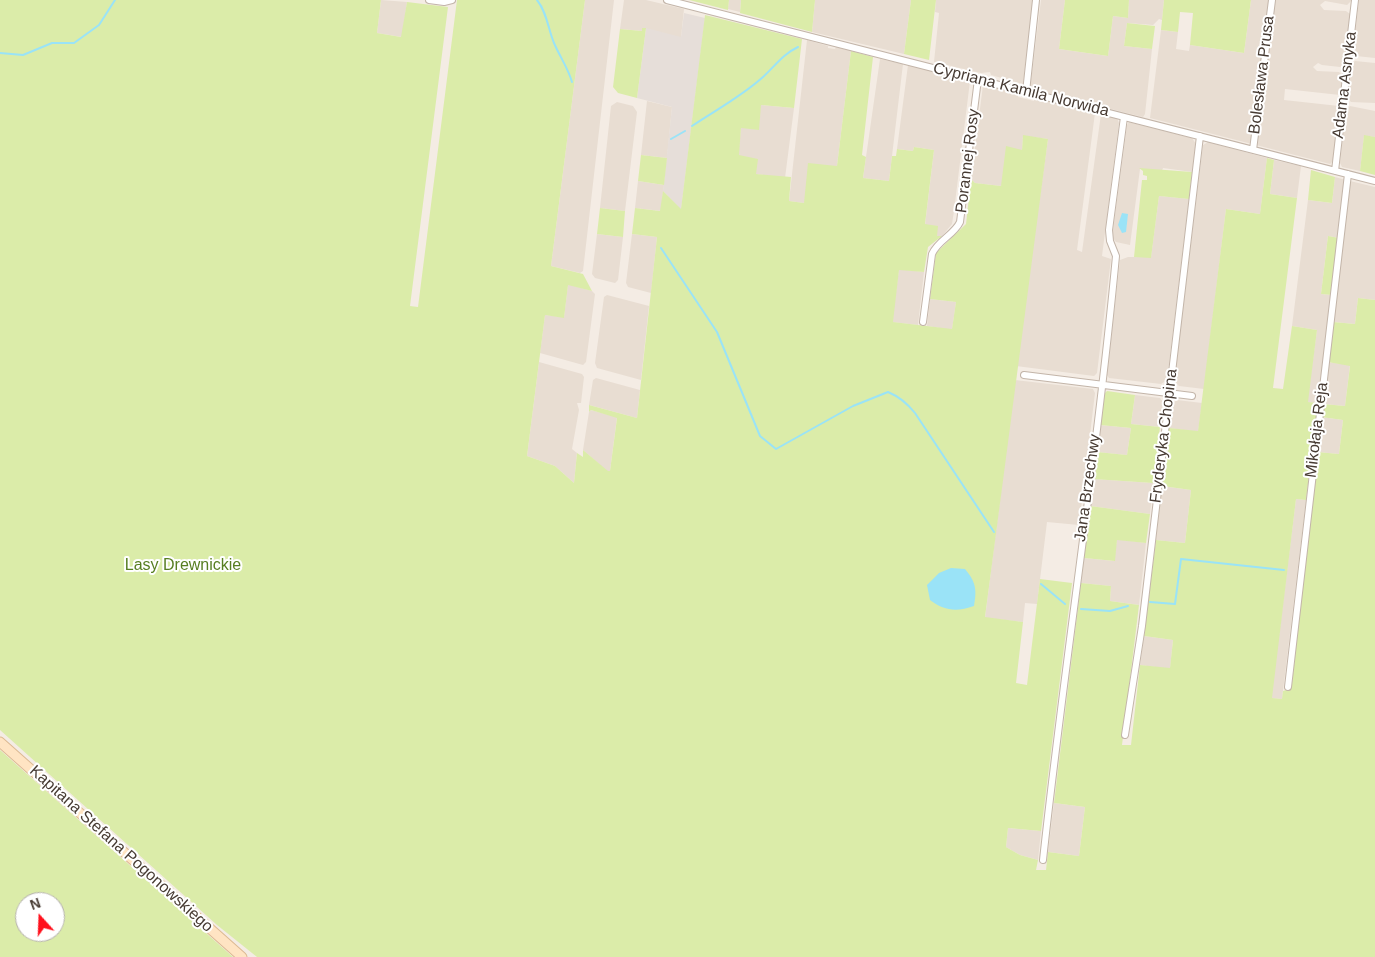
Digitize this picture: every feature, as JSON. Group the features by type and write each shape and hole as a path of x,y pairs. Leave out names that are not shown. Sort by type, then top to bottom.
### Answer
{"main road":[{"name":"Kapitana Stefana Pogonowskiego","path":"0,742 242,957"}],"street":[{"path":"429,0 444,2 452,0"},
{"name":"Cypriana Kamila Norwida","path":"667,0 1375,181"},
{"path":"1026,92 1036,0"},
{"name":"Bolesława Prusa","path":"1253,150 1272,0"},
{"name":"Adama Asnyka","path":"1335,171 1355,0"},
{"name":"Porannej Rosy","path":"923,322 932,254 935,247 956,229 960,222 978,79"},
{"name":"Jana Brzechwy","path":"1042,860 1072,607 1102,383 1116,256 1110,241 1109,230 1124,117"},
{"name":"Fryderyka Chopina","path":"1125,736 1142,626 1200,136"},
{"name":"Mikołaja Reja","path":"1288,687 1348,174"},
{"path":"1024,375 1102,383 1192,396"}],"shaded area":[{"path":"381,0 407,2 402,37 377,33"},
{"path":"585,0 614,0 583,271 580,273 551,266"},
{"path":"624,0 646,0 684,9 681,38 642,28 642,31 620,29"},
{"path":"729,0 741,0 740,12 728,9"},
{"path":"815,0 911,0 904,54 812,32"},
{"path":"936,0 1033,0 1023,84 991,75 990,72 981,73 934,62 939,13 935,12"},
{"path":"1041,0 1065,0 1059,49 1108,56 1113,16 1128,18 1129,0 1164,0 1162,20 1159,19 1153,25 1127,23 1124,46 1152,49 1145,114 1143,117 1030,89"},
{"path":"1251,0 1270,0 1252,144 1150,118 1161,30 1178,32 1176,49 1189,51 1190,45 1244,53"},
{"path":"1274,0 1352,0 1347,5 1325,1 1320,5 1324,10 1346,11 1350,14 1344,64 1340,67 1318,63 1313,67 1317,71 1339,72 1343,76 1340,95 1285,89 1284,100 1339,106 1333,161 1330,164 1256,145"},
{"path":"1359,0 1375,0 1375,58 1356,56 1353,52"},
{"path":"684,13 705,18 681,210 663,191 672,107 637,98 646,28 681,37"},
{"path":"807,40 828,46 828,48 835,49 836,47 851,51 837,166 804,203 789,201"},
{"path":"880,59 903,64 889,181 863,178"},
{"path":"1355,61 1375,63 1375,103 1351,102 1347,98 1352,64"},
{"path":"908,65 970,81 952,224 942,236 937,236 925,225 934,150 914,147 913,151 897,149"},
{"path":"983,85 1018,93 1018,97 1034,101 1035,98 1095,113 1077,250 1082,252 1101,114 1117,118 1119,123 1102,256 1111,259 1097,373 1094,376 1016,366 1048,139 1023,136 1022,150 1001,186 975,183 971,179"},
{"path":"647,101 672,107 667,158 641,155"},
{"path":"617,102 633,106 637,112 625,211 600,208 611,106"},
{"path":"761,105 794,108 785,178 756,174 738,156 741,128"},
{"path":"1350,106 1375,111 1375,137 1364,136 1360,171 1342,167 1340,163 1346,110"},
{"path":"1129,122 1192,138 1196,144 1192,172 1163,168 1162,171 1140,169 1130,245 1116,242 1112,237 1127,125"},
{"path":"1208,142 1267,158 1260,214 1226,209 1204,389 1179,386 1174,381 1203,145"},
{"path":"1274,160 1301,166 1297,198 1270,194"},
{"path":"1335,177 1346,180 1339,238 1328,236 1321,294 1332,295 1318,403 1307,402 1317,330 1292,326 1308,200 1332,203"},
{"path":"638,181 664,185 661,211 635,208"},
{"path":"1350,181 1375,187 1375,300 1358,298 1355,324 1333,322"},
{"path":"1159,196 1189,199 1167,380 1161,384 1109,378 1107,375 1120,260 1128,257 1151,257"},
{"path":"597,234 623,237 618,280 615,283 595,278 592,274"},
{"path":"632,234 657,237 651,293 628,287 626,283"},
{"path":"899,269 924,272 918,325 892,322"},
{"path":"568,284 592,291 595,294 586,362 583,365 540,353 545,315 564,317"},
{"path":"607,295 649,306 641,380 597,368 595,363 604,297"},
{"path":"930,299 956,302 952,330 927,326"},
{"path":"539,362 582,374 584,377 581,403 577,403 579,410 572,449 577,453 574,483 555,466 527,456"},
{"path":"1328,362 1350,365 1345,406 1323,404"},
{"path":"596,378 640,390 637,418 589,405 593,380"},
{"path":"1015,380 1093,389 1095,393 1079,525 1047,522 1037,604 1025,603 1023,622 985,618"},
{"path":"1135,395 1160,398 1163,402 1160,427 1131,424"},
{"path":"1177,400 1202,403 1198,432 1169,428 1173,403"},
{"path":"591,410 617,417 610,471 608,472 583,450 589,412"},
{"path":"1321,417 1343,420 1339,454 1317,452"},
{"path":"1100,425 1131,428 1127,455 1097,452"},
{"path":"1093,479 1153,483 1150,514 1090,506"},
{"path":"1162,486 1191,490 1185,543 1156,540"},
{"path":"1296,499 1306,500 1282,699 1271,698"},
{"path":"1117,539 1146,543 1139,605 1110,601 1111,586 1081,583 1084,558 1114,561"},
{"path":"1144,636 1173,640 1170,669 1140,665"},
{"path":"1054,803 1085,807 1079,856 1048,852"},
{"path":"1008,828 1041,831 1038,860 1020,855 1006,847"}],"green space":[{"name":"Lasy Drewnickie","path":"0,0 381,0 377,33 401,37 407,2 448,7 410,306 418,307 457,0 585,0 551,266 583,274 592,291 568,285 564,318 545,315 527,456 555,466 574,483 577,453 583,457 583,450 610,471 617,418 591,410 589,412 589,405 637,418 657,237 632,234 635,208 660,211 663,191 681,209 705,15 802,39 794,108 761,105 759,130 741,128 739,155 758,159 756,174 791,177 789,201 804,203 808,163 837,166 851,51 873,57 862,155 866,157 863,178 889,181 892,156 896,156 897,149 913,151 914,147 934,150 925,224 938,226 937,236 942,236 928,247 924,272 899,270 893,322 952,329 956,302 930,299 936,253 966,224 971,179 975,183 1001,186 1006,146 1022,150 1023,135 1048,139 985,617 1023,622 1016,683 1027,685 1040,579 1072,583 1041,831 1008,828 1006,847 1020,855 1038,860 1036,870 1046,870 1048,852 1079,856 1085,807 1054,803 1081,583 1111,586 1110,601 1139,605 1122,745 1131,745 1140,665 1170,668 1173,640 1144,636 1156,540 1185,543 1191,490 1162,486 1169,428 1198,431 1226,209 1260,214 1267,158 1274,160 1270,194 1297,198 1273,388 1283,389 1292,326 1317,330 1308,402 1318,403 1306,500 1296,499 1272,698 1282,699 1283,691 1289,689 1292,684 1317,452 1339,454 1343,420 1321,417 1323,404 1345,406 1350,366 1328,362 1333,322 1355,324 1358,298 1375,300 1375,957 257,957 217,925 0,730"},
{"path":"689,0 729,0 728,10 693,1"},
{"path":"741,0 815,0 812,32 740,13"},
{"path":"911,0 936,0 929,60 904,54"},
{"path":"1065,0 1129,0 1128,18 1113,16 1108,56 1059,49"},
{"path":"1164,0 1251,0 1244,53 1190,45 1193,13 1180,12 1178,32 1161,30"},
{"path":"1127,23 1155,26 1152,49 1124,46"},
{"path":"642,28 646,28 637,98 618,93 613,87 620,29 642,31"},
{"path":"1364,135 1375,137 1375,175 1360,171"},
{"path":"641,155 667,158 664,185 638,181"},
{"path":"1139,168 1192,172 1189,199 1159,196 1151,258 1134,257 1142,180 1147,180 1147,176 1143,175 1143,171"},
{"path":"1311,170 1335,177 1332,203 1308,200"},
{"path":"600,208 625,211 623,237 597,234"},
{"path":"1328,236 1339,238 1332,295 1321,294"},
{"path":"1107,391 1135,395 1131,424 1160,427 1153,483 1093,479 1097,452 1127,455 1131,428 1100,425 1104,394"},
{"path":"1090,506 1150,514 1146,543 1117,540 1115,561 1084,558"},
{"path":"0,750 233,957 0,957"}],"water":[{"path":"1122,213 1128,214 1126,232 1122,233 1118,225"},
{"path":"951,568 965,569 971,578 975,591 974,606 956,610 940,606 930,600 927,585 939,573"}],"waterway":[{"path":"0,53 23,55 52,43 74,43 99,25 115,0"},
{"path":"537,0 543,10 554,43 572,82"},
{"path":"692,126 729,103 763,77 783,57 798,47"},
{"path":"671,139 685,131"},
{"path":"661,248 717,332 760,436 776,449 853,406 888,392 903,401 915,413 994,532"},
{"path":"1150,602 1175,604 1181,559 1284,570"},
{"path":"1041,584 1065,604"},
{"path":"1081,609 1110,611 1128,606"}]}
